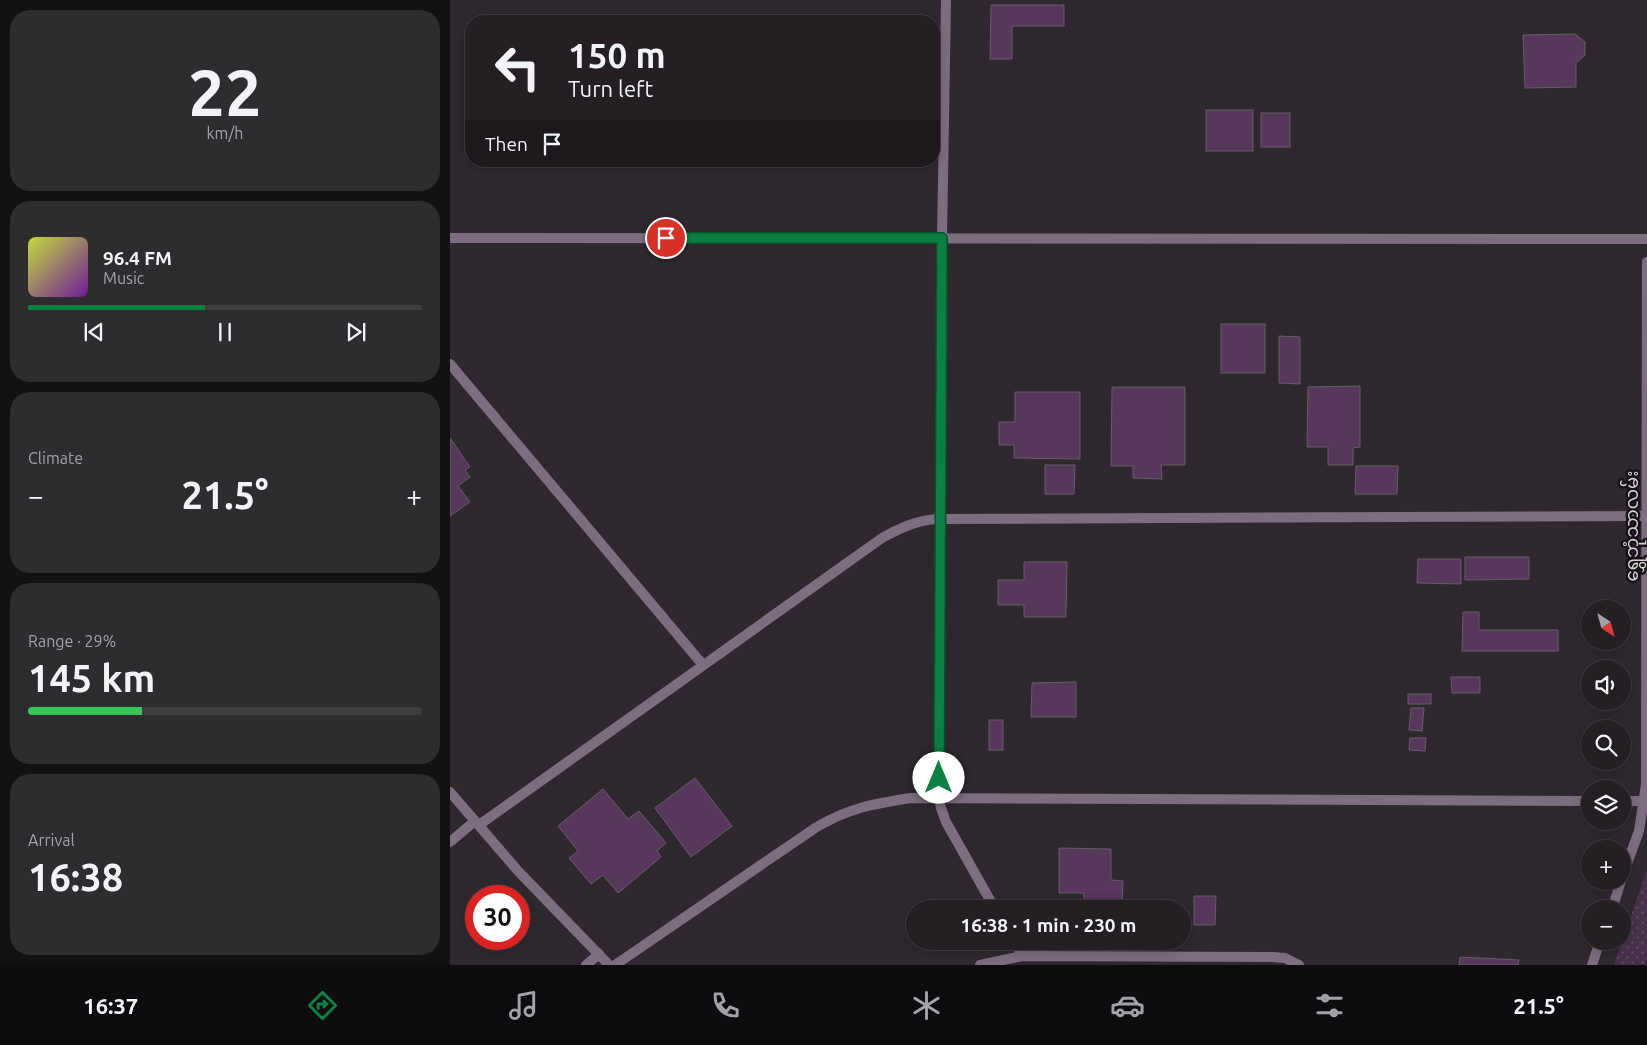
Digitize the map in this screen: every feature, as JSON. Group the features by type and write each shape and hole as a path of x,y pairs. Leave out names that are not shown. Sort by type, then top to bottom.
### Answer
{"street":[{"path":"946,0 942,238 939,798 946,822 991,900"},
{"path":"450,238 1647,238"},
{"name":"ရွှေဘုံသာလမ်း","path":"1631,851 1638,831 1646,784 1647,262"},
{"path":"450,364 703,666"},
{"path":"450,842 703,666 882,538 918,522 941,519 1647,516"},
{"path":"450,792 518,871 609,965"},
{"path":"615,965 793,842 836,816 856,808 879,803 911,798 1581,801"},
{"path":"1631,801 1643,801"},
{"path":"1019,950 1022,956"},
{"path":"1592,965 1597,950"},
{"path":"586,965 599,954"},
{"path":"980,965 1022,956 1272,957 1285,958 1298,965"}],"shaded area":[{"path":"1647,870 1647,965 1614,965 1619,950 1631,950 1631,916"}],"building":[{"path":"991,5 1064,5 1064,26 1012,26 1012,59 990,59"},
{"path":"1575,34 1585,42 1585,55 1576,63 1576,87 1525,88 1523,35"},
{"path":"1206,110 1253,110 1253,151 1206,151"},
{"path":"1261,113 1290,113 1290,147 1261,147"},
{"path":"1221,324 1265,324 1265,373 1221,373"},
{"path":"1279,336 1300,337 1300,384 1279,383"},
{"path":"1360,386 1360,447 1353,448 1353,465 1328,465 1328,447 1307,447 1308,387"},
{"path":"1112,387 1185,387 1185,465 1161,465 1162,479 1133,478 1133,466 1111,466"},
{"path":"1015,392 1080,392 1080,459 1014,458 1014,445 999,445 999,422 1015,422"},
{"path":"450,438 470,467 465,470 470,477 458,486 470,502 450,516"},
{"path":"1045,465 1075,465 1074,494 1045,494"},
{"path":"1356,466 1398,466 1397,494 1355,494"},
{"path":"1465,557 1529,557 1529,579 1465,580"},
{"path":"1418,559 1461,559 1461,584 1417,583"},
{"path":"1024,562 1067,562 1066,617 1024,617 1024,605 998,605 998,580 1024,580"},
{"path":"1463,612 1479,612 1479,630 1558,630 1558,651 1462,651"},
{"path":"1451,677 1480,677 1480,693 1452,693"},
{"path":"1076,682 1076,717 1031,717 1032,683"},
{"path":"1408,694 1431,694 1431,704 1408,704"},
{"path":"1411,708 1424,708 1422,731 1409,730"},
{"path":"989,720 1003,720 1003,750 989,750"},
{"path":"1410,738 1426,738 1425,751 1409,750"},
{"path":"695,778 732,826 691,857 655,808"},
{"path":"603,789 628,819 639,811 666,843 657,851 661,857 618,893 603,875 591,884 569,858 578,851 558,826"},
{"path":"1059,848 1111,849 1111,880 1123,881 1122,900 1084,900 1084,893 1059,893"},
{"path":"1194,896 1216,896 1215,925 1194,925"},
{"path":"1460,957 1519,960 1518,965 1459,965"}],"route":[{"path":"666,238 942,238 939,778"}]}
